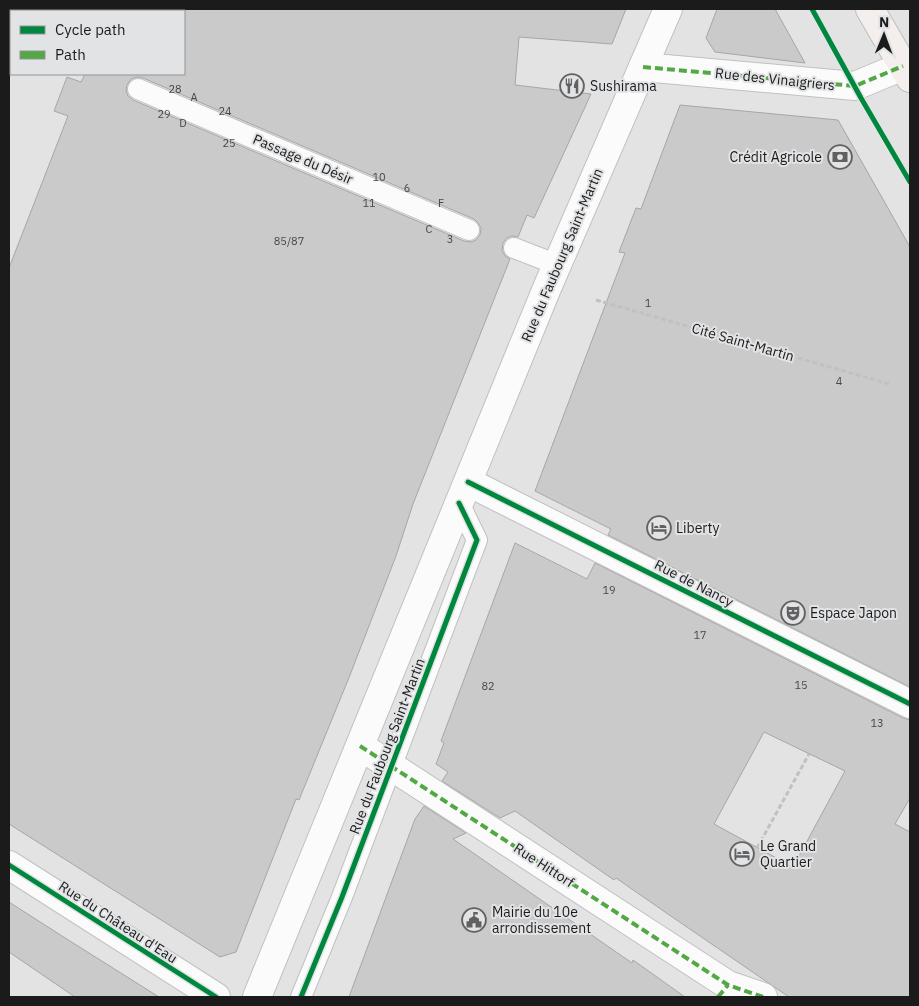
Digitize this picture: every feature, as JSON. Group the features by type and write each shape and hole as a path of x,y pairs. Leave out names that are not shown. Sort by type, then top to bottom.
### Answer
{"main road":[{"path":"870,9 907,72"}],"street":[{"name":"Rue du Faubourg Saint-Martin","path":"257,997 463,492 668,9"},
{"name":"Rue des Vinaigriers","path":"643,67 855,86 907,72"},
{"name":"Rue de Nancy","path":"463,492 910,704"},
{"name":"Rue Hittorf","path":"360,746 391,765 723,991 763,997"},
{"name":"Rue du Château d'Eau","path":"9,865 216,997"}],"lane":[{"name":"Passage du Désir","path":"138,89 468,230"},
{"path":"514,248 558,265"},
{"name":"Rue du Faubourg Saint-Martin","path":"301,997 342,897 477,540 463,492"}],"path":[{"path":"757,848 809,754"}],"building":[{"path":"184,9 626,9 612,44 519,37 515,85 591,94 534,218 527,215 518,237 512,236 507,238 503,243 502,250 505,256 510,259 413,504 396,556 350,675 299,800 296,799 236,952 220,957 9,824 9,268 68,116 54,111 67,77 81,82 84,75 185,75","holes":["143,78 474,219 481,228 480,235 471,242 464,241 133,100 128,96 127,85 131,79"]},
{"path":"717,9 775,9 805,63 715,52 706,38"},
{"path":"680,105 838,120 910,247 910,687 608,535 611,529 535,491 625,253 619,252 636,208 641,209"},
{"path":"515,543 587,579 595,563 910,720 910,798 895,824 910,832 910,997 789,997 515,811 500,818 442,781 448,772 436,764 444,743 441,741","holes":["764,732 845,771 793,867 714,824"]},
{"name":"Mairie du 10e arrondissement","path":"424,806 466,833 453,839 632,963 633,960 685,997 349,997 415,819"},
{"path":"9,902 159,997 75,997 9,952"}],"marked path":[{"path":"643,67 855,86 903,66"},
{"path":"360,746 728,985 763,997"},
{"path":"718,997 728,985"}],"cycle path":[{"path":"812,9 910,182"},
{"path":"468,482 910,704"},
{"path":"301,997 342,897 477,540 459,503"},
{"path":"9,865 216,997"}],"place":[{"name":"Sushirama","path":"572,86"},
{"name":"Crédit Agricole","path":"840,157"},
{"name":"Liberty","path":"659,528"},
{"name":"Espace Japon","path":"793,613"},
{"name":"Le Grand Quartier","path":"742,854"},
{"name":"Mairie du 10e arrondissement","path":"474,920"}]}
